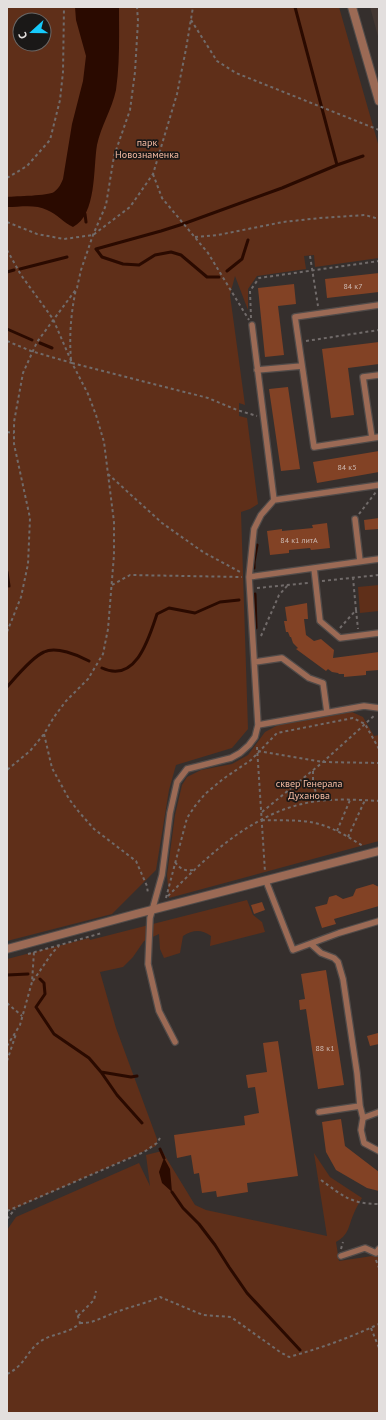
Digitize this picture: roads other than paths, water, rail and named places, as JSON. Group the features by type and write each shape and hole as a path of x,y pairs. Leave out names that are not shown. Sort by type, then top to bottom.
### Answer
{"street":[{"path":"352,7 379,101"},
{"path":"7,949 379,851"}],"lane":[{"path":"379,305 295,317 314,447 379,437"},
{"path":"252,325 274,500"},
{"path":"257,370 302,366"},
{"path":"372,438 363,377 379,375"},
{"path":"175,1042 159,1011 148,964 150,918 162,875 170,813 177,782 187,769 231,758 240,753 249,745 255,736 258,725 249,577 254,529 261,515 274,500 379,485"},
{"path":"355,519 360,561"},
{"path":"249,577 379,559"},
{"path":"314,568 320,621 340,638 379,633"},
{"path":"255,662 282,658 309,678 323,683 327,712"},
{"path":"258,725 364,706 379,710"},
{"path":"266,881 293,950 379,921"},
{"path":"311,944 321,953 334,958 338,962 343,980 357,1073 360,1106 363,1118 361,1130 364,1143 379,1151"},
{"path":"319,1112 360,1106"},
{"path":"363,1118 379,1112"},
{"path":"341,1256 365,1248 376,1253 379,1249"}],"waterway":[{"path":"295,7 337,165"},
{"path":"219,277 207,277 181,255 171,252 155,255 139,265 123,264 102,257 96,249 183,224 282,188 363,156"},
{"path":"85,214 86,222"},
{"path":"227,271 242,259 248,240"},
{"path":"20,269 67,257"},
{"path":"7,272 14,270"},
{"path":"7,329 32,340"},
{"path":"40,343 52,348"},
{"path":"254,568 257,545"},
{"path":"7,572 9,586"},
{"path":"255,594 256,628"},
{"path":"102,668 114,671 124,670 132,664 145,646 157,614 169,608 195,613 220,602 239,600"},
{"path":"7,687 34,658 49,650 67,652 89,661"},
{"path":"7,975 28,974"},
{"path":"40,979 44,983 45,994 36,1007 54,1034 89,1058 101,1072 131,1077 137,1076"},
{"path":"101,1072 117,1095 142,1123"},
{"path":"160,1149 164,1158"},
{"path":"172,1192 183,1208 199,1224 215,1245 247,1293 300,1350"}],"park label":[{"name":"парк Новознаменка","path":"147,148"},
{"name":"сквер Генерала Духанова","path":"309,788"}]}
